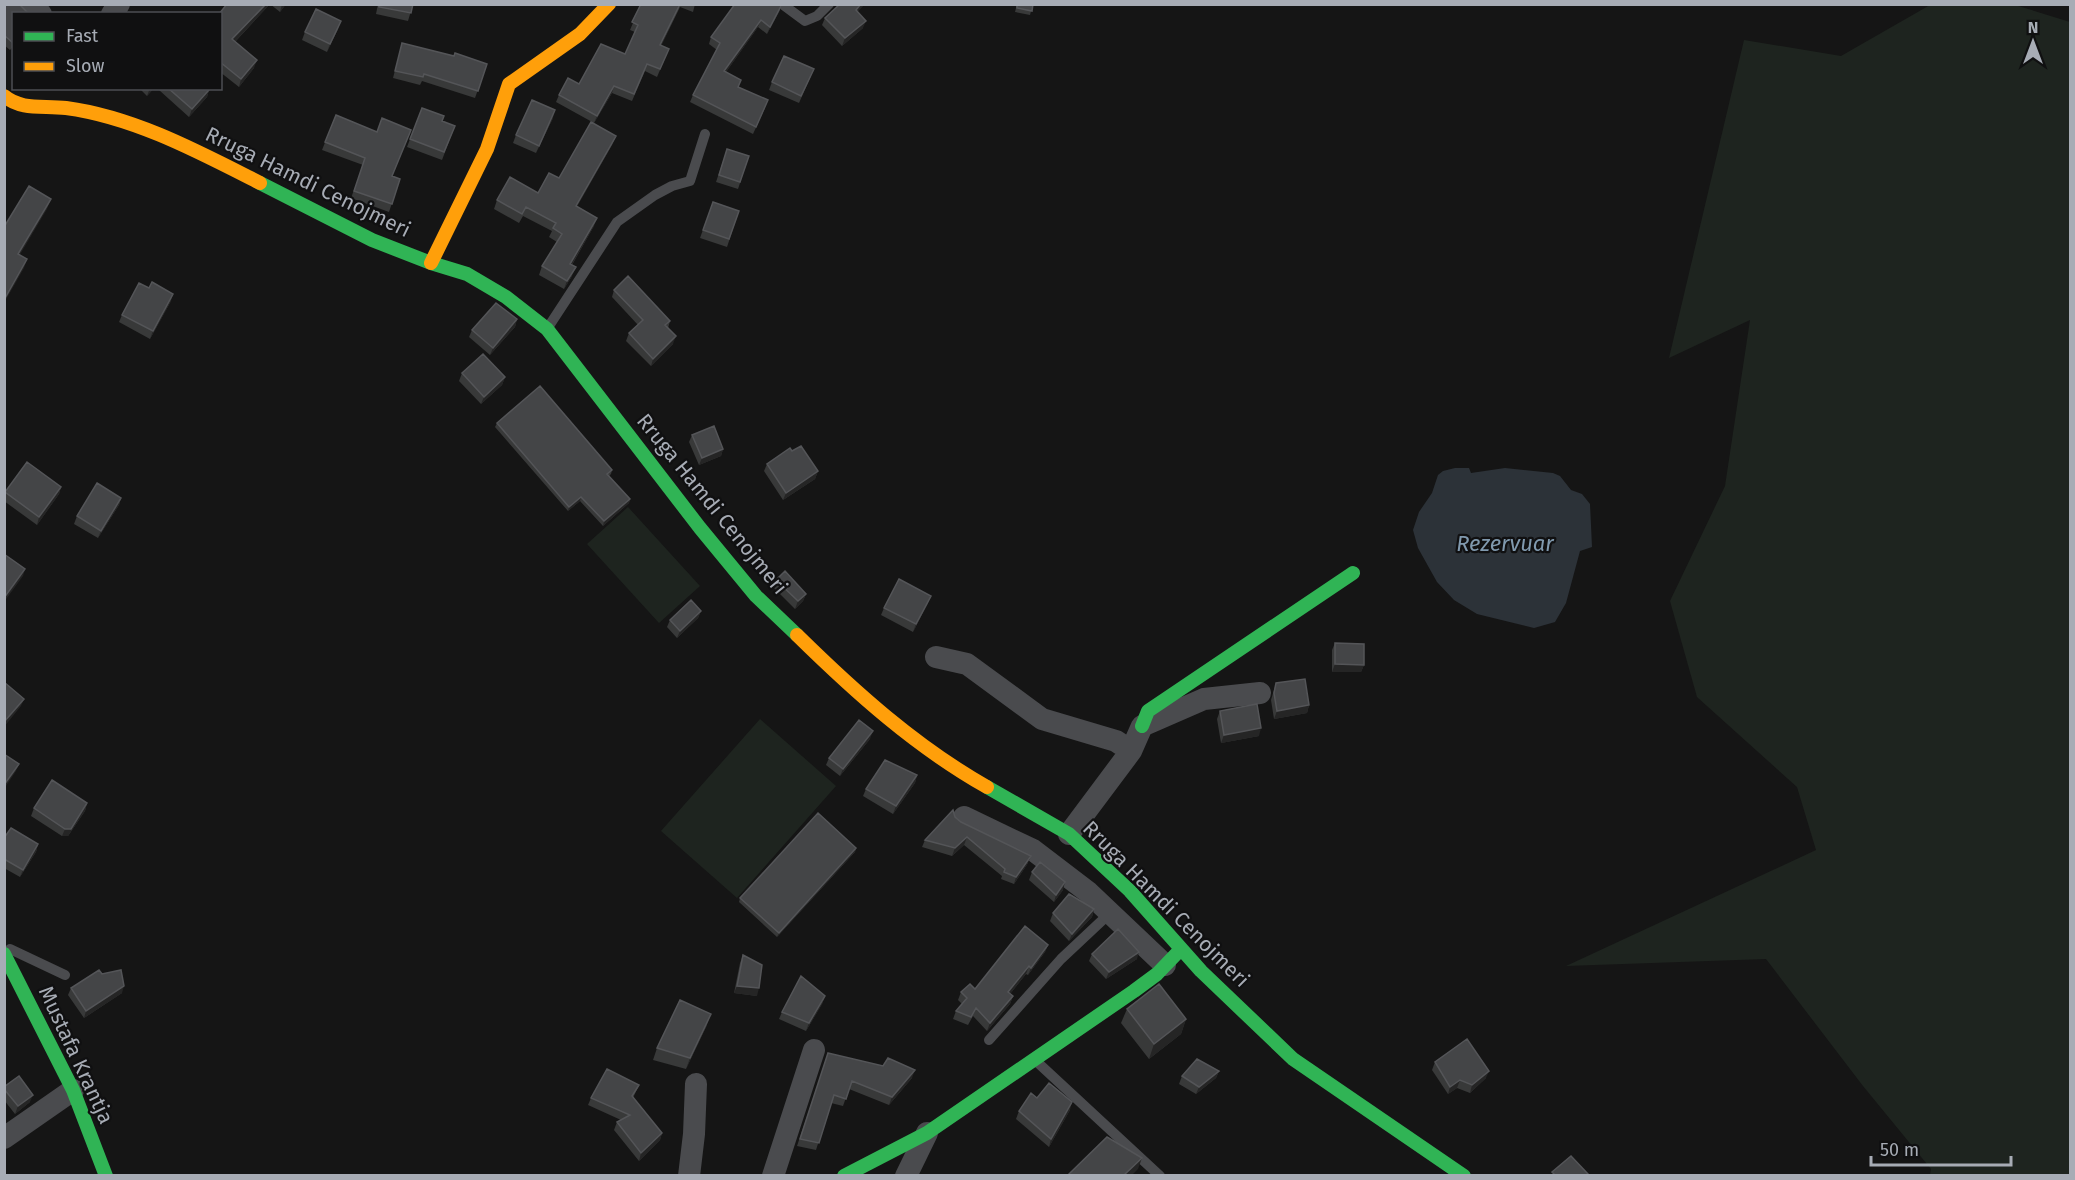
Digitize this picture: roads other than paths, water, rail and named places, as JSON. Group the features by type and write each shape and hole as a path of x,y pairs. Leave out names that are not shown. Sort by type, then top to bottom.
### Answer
{"street":[{"path":"431,263 487,149 509,84 580,34 609,4"},
{"name":"Rruga Hamdi Cenojmeri","path":"7,103 33,107 68,98 202,153 372,240 467,274 506,297 547,329 700,528 756,596 865,699 914,739 962,773 1070,834 1130,891 1201,971 1293,1059 1464,1176"},
{"path":"1070,834 1131,751 1148,711 1353,573"},
{"path":"936,657 967,664 1042,719 1116,741 1131,751"},
{"path":"1142,726 1204,699 1260,693"},
{"path":"964,817 1033,850 1088,892 1165,965"},
{"path":"844,1176 927,1133 1134,992 1157,974 1182,949"},
{"name":"Mustafa Krantja","path":"4,954 73,1090 106,1176"},
{"path":"773,1176 814,1050"},
{"path":"689,1176 696,1084"},
{"path":"4,1138 73,1090"},
{"path":"906,1176 927,1133"}],"lane":[{"path":"782,4 805,21 817,16 829,4"},
{"path":"547,329 617,222 655,195 672,186 690,181 705,134"},
{"path":"989,1040 1061,958 1110,913"},
{"path":"4,946 65,975"},
{"path":"1034,1059 1160,1176"}],"water":[{"name":"Rezervuar","path":"1455,468 1469,468 1471,473 1505,468 1553,473 1560,476 1571,490 1582,494 1590,504 1592,547 1580,551 1566,603 1555,622 1534,628 1477,614 1454,600 1437,582 1418,548 1413,530 1419,512 1432,493 1438,475"}]}
